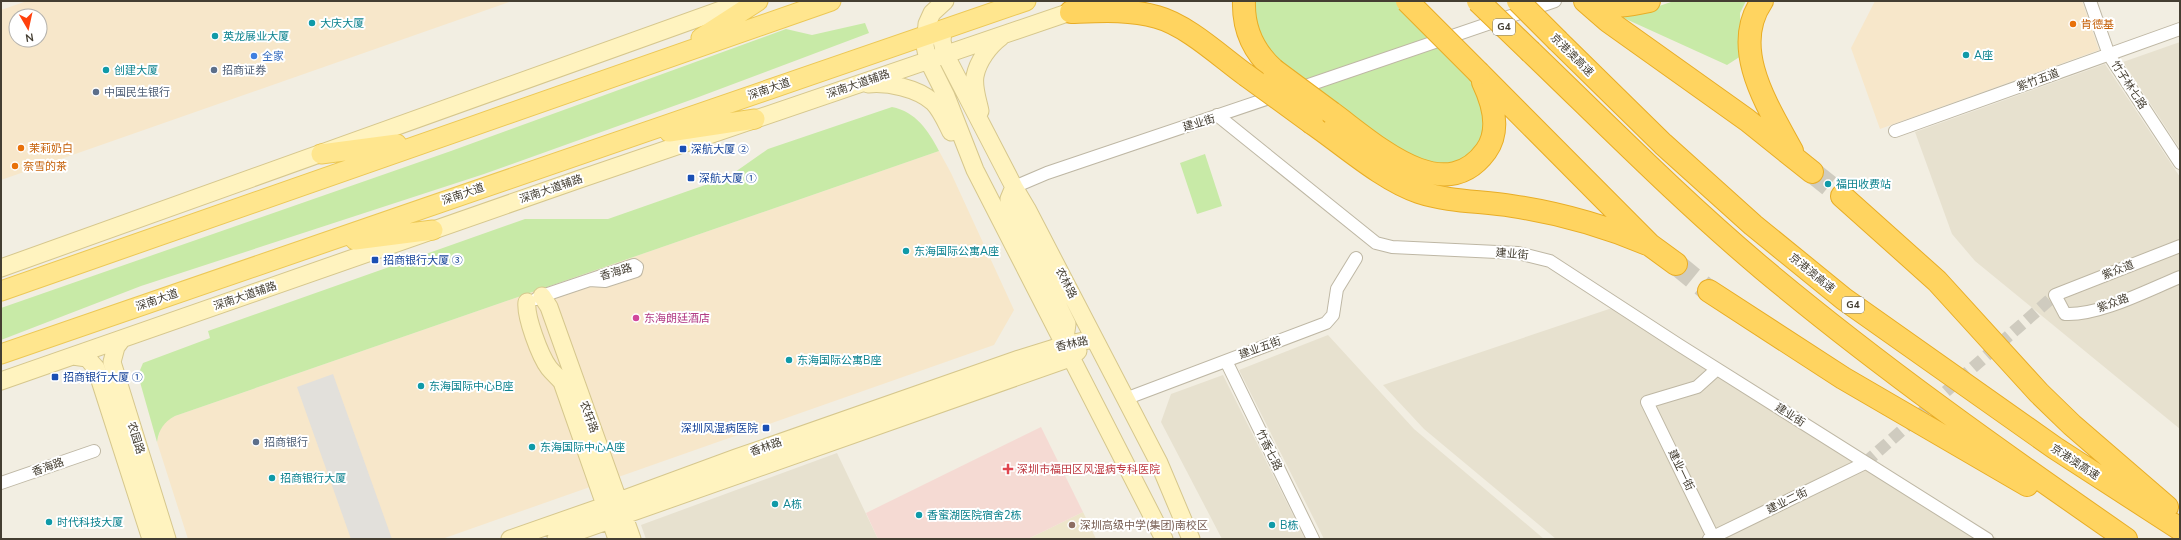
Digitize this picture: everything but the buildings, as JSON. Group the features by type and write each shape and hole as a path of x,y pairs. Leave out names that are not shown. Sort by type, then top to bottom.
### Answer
{"highway":[{"path":"1244,1 1245,23 1250,37 1263,60 1274,70 1332,113 1388,153 1415,169 1440,175 1455,173 1470,167 1482,156 1489,146 1494,134 1492,108 1479,73"},
{"path":"1407,1 1650,245 1676,264"},
{"name":"G4","path":"1478,1 1761,267 1849,339 1944,410 2126,539"},
{"name":"京港澳高速","path":"1518,1 1663,144 1753,225 1844,299 2055,448 2180,529"},
{"path":"1586,1 1608,21 1747,120 1805,166 1764,96 1752,62 1749,33 1753,18 1762,1"},
{"path":"1593,1 1611,5 1639,3"},
{"path":"1071,12 1130,11 1158,17 1186,31 1388,177 1418,192 1433,197 1514,206 1571,217 1614,230 1650,245"},
{"path":"1842,196 1937,281 2039,393 2072,425 2180,518"},
{"path":"1709,291 1843,378 2119,539"}],"main road":[{"path":"1,268 746,1"},
{"path":"677,54 758,1"},
{"path":"1,292 831,1"},
{"path":"945,1 932,13 927,24 925,35 928,60 946,96 975,170"},
{"name":"深南大道","path":"2,354 622,139 1026,1"},
{"name":"深南大道辅路","path":"1,381 433,230 1103,1"},
{"name":"农林路","path":"944,29 942,41 945,54 1159,463 1191,539"},
{"path":"982,123 975,77 983,58 992,44 1006,34"},
{"path":"852,86 872,84 890,85 923,95 934,103 975,170 1164,539"},
{"path":"622,139 755,119"},
{"path":"321,154 436,139"},
{"path":"1014,187 1009,199 1011,208 1067,324 1067,351"},
{"path":"318,244 433,230"},
{"name":"农轩路","path":"539,303 542,356 549,368 562,382 610,511 632,539"},
{"name":"农轩路","path":"539,303 610,511 617,539"},
{"name":"农园路","path":"122,339 116,347 112,362 124,427 151,539"},
{"name":"香林路","path":"556,539 610,511 736,458 842,429 885,411 1067,351 1094,339"},
{"name":"农园路","path":"73,356 87,358 96,368 124,427 167,539"},
{"name":"香林路","path":"510,539 610,511"}],"street":[{"path":"1217,115 1555,1"},
{"name":"竹子林七路","path":"2090,1 2109,55 2180,163"},
{"name":"紫竹五道","path":"1896,131 2180,30"},
{"name":"建业街","path":"1014,187 1047,173 1217,115 1376,243 1392,247 1518,253 1540,257 1560,267 1717,369 1987,539"},
{"name":"紫众道","path":"2055,295 2180,246"},
{"name":"建业五街","path":"1125,399 1326,323 1333,315 1337,289 1356,258"},
{"name":"紫众路","path":"2055,295 2065,314 2079,315 2180,277"},
{"name":"香海路","path":"539,303 589,280"},
{"name":"竹香七路","path":"1226,361 1313,539"},
{"name":"建业一街","path":"1712,538 1647,402 1697,386 1717,369"},
{"name":"香海路","path":"1,483 94,451"},
{"name":"建业二街","path":"1712,538 1865,463"}],"shaded area":[{"path":"27,1 512,1 1,180 1,10"},
{"path":"1875,1 2082,1 2099,50 1880,129 1851,48"},
{"path":"2180,42 2180,149 2123,62"},
{"path":"2105,64 2180,177 2180,429 1975,261 1952,234 1915,132"},
{"path":"939,151 951,173 1014,310 994,345 442,539 188,539 157,442 161,427 166,421 175,416"},
{"path":"1624,304 1998,539 1556,539 1424,429 1383,385"},
{"path":"1328,335 1414,429 1544,539 1324,539 1239,370"},
{"path":"333,374 392,539 351,539 297,387"},
{"path":"1223,375 1305,539 1222,539 1161,422 1171,394"},
{"name":"深圳市福田区风湿病专科医院","path":"1041,427 1083,512 1028,539 878,539 866,513"},
{"path":"837,453 878,539 646,539 641,525"},
{"name":"深圳高级中学(集团)南校区","path":"1083,512 1096,539 1028,539"}],"green space":[{"path":"1248,1 1396,1 1476,80 1482,92 1485,134 1474,149 1465,157 1455,163 1449,164 1431,162 1410,154 1386,141 1337,107 1279,61 1265,47"},
{"path":"1674,1 1746,1 1740,13 1741,56 1727,65 1617,15 1647,10"},
{"path":"865,23 869,33 696,98 484,174 141,286 1,340 1,308 451,151 786,29 812,35"},
{"path":"892,107 900,109 915,118 926,129 939,151 175,416 163,426 159,433 157,442 138,375 143,363 210,338 208,331 525,219 608,219 728,177 768,149"},
{"path":"1205,154 1222,206 1197,214 1180,163"}],"tunnel":[{"path":"1812,172 1842,196"},
{"path":"1676,264 1709,291"},
{"path":"1865,463 2055,295"}],"place":[{"name":"大庆大厦","path":"312,23"},
{"name":"肯德基","path":"2073,24"},
{"name":"英龙展业大厦","path":"215,36"},
{"name":"A座","path":"1966,55"},
{"name":"全家","path":"254,56"},
{"name":"创建大厦","path":"106,70"},
{"name":"招商证券","path":"214,70"},
{"name":"中国民生银行","path":"96,92"},
{"name":"茉莉奶白","path":"21,148"},
{"name":"深航大厦 ②","path":"683,149"},
{"name":"奈雪的茶","path":"15,166"},
{"name":"深航大厦 ①","path":"691,178"},
{"name":"福田收费站","path":"1828,184"},
{"name":"东海国际公寓A座","path":"906,251"},
{"name":"招商银行大厦 ③","path":"375,260"},
{"name":"东海朗廷酒店","path":"636,318"},
{"name":"东海国际公寓B座","path":"789,360"},
{"name":"招商银行大厦 ①","path":"55,377"},
{"name":"东海国际中心B座","path":"421,386"},
{"name":"深圳风湿病医院","path":"766,428"},
{"name":"招商银行","path":"256,442"},
{"name":"东海国际中心A座","path":"532,447"},
{"name":"深圳市福田区风湿病专科医院","path":"1008,469"},
{"name":"招商银行大厦","path":"272,478"},
{"name":"A栋","path":"775,504"},
{"name":"香蜜湖医院宿舍2栋","path":"919,515"},
{"name":"时代科技大厦","path":"49,522"},
{"name":"深圳高级中学(集团)南校区","path":"1072,525"},
{"name":"B栋","path":"1272,525"}]}
